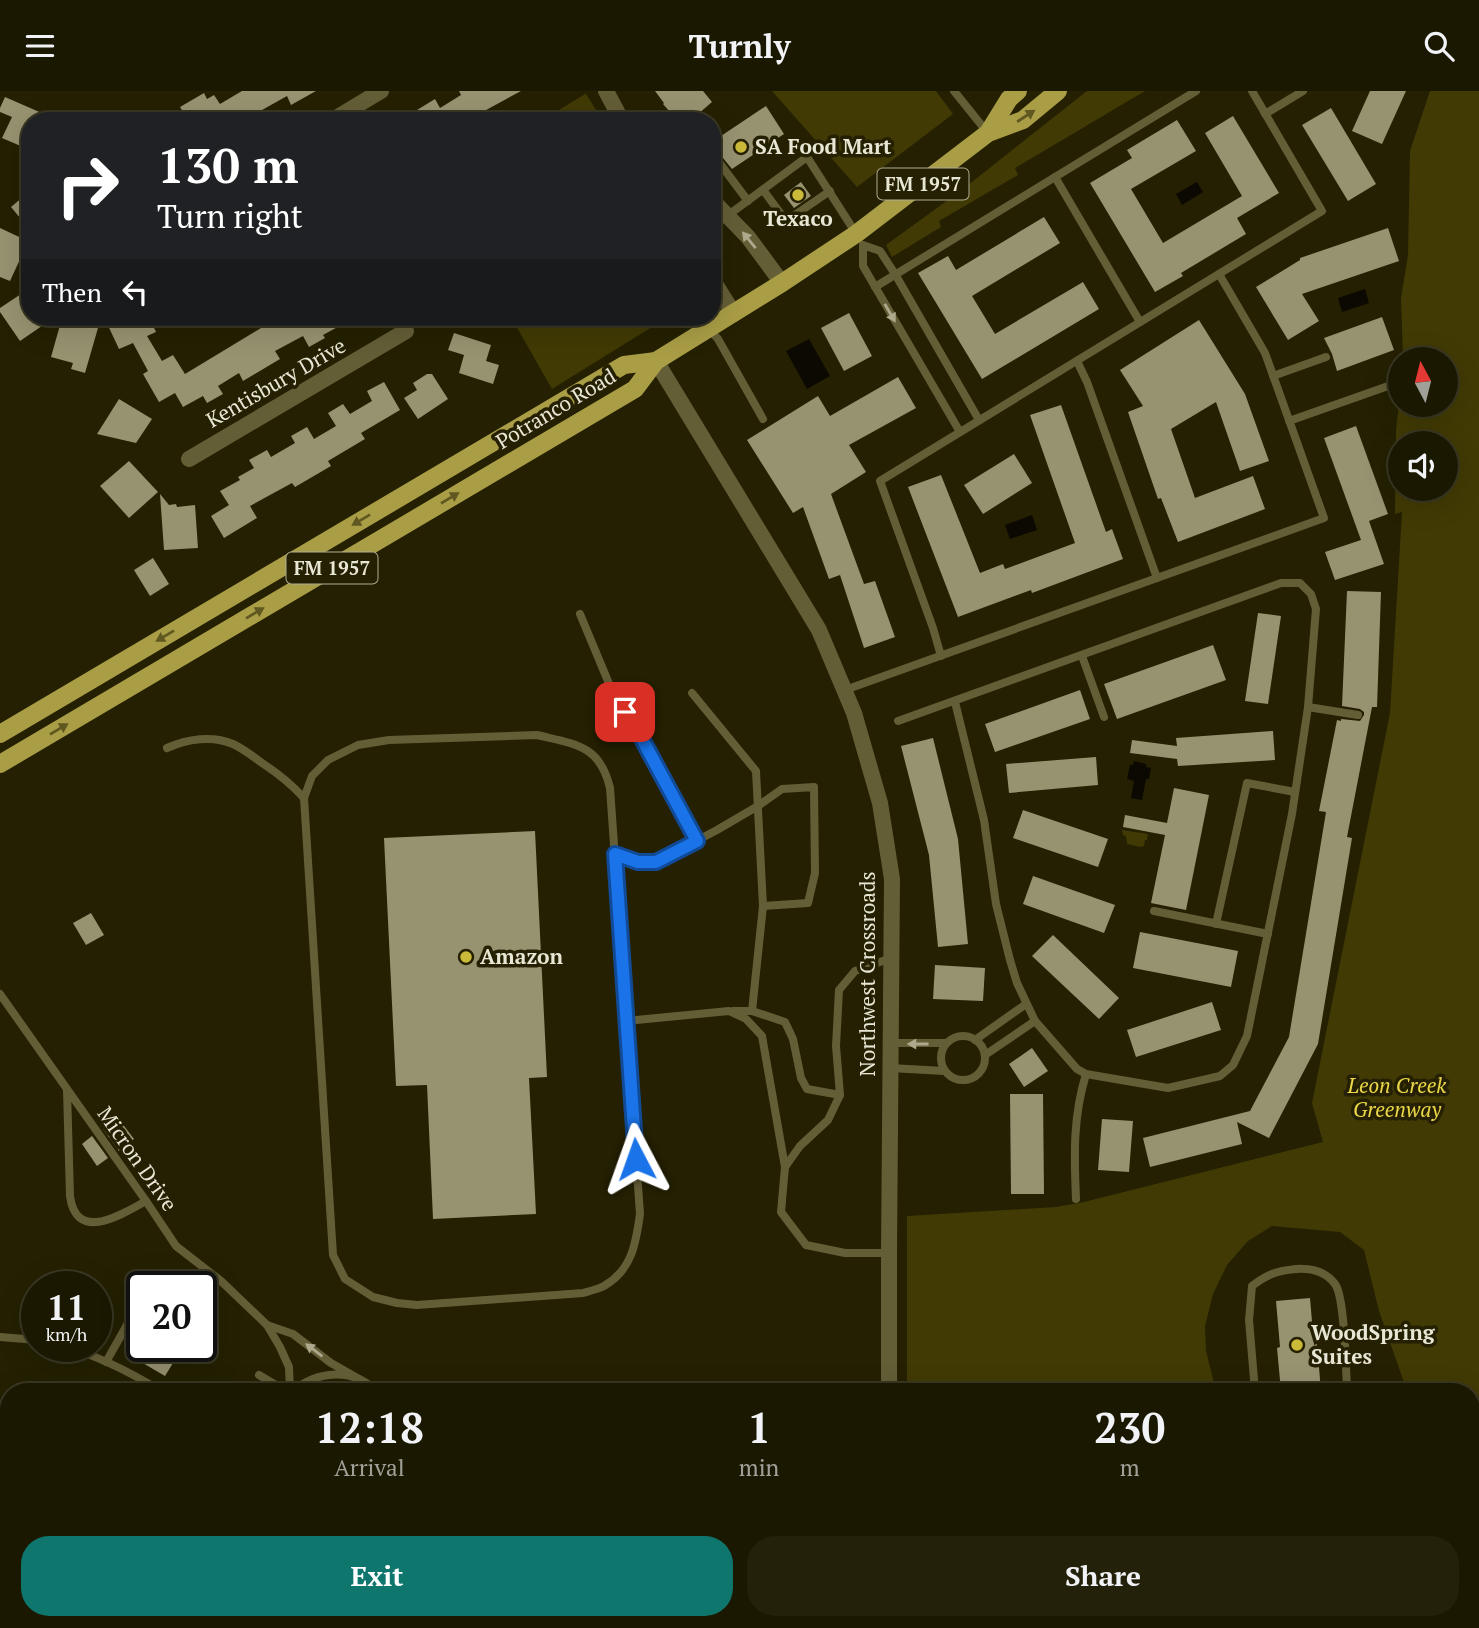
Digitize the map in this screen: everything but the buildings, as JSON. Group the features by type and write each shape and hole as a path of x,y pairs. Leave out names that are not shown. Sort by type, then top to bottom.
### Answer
{"main road":[{"name":"FM 1957","path":"721,322 782,283 860,239 988,133 1009,99 1018,91"},
{"name":"FM 1957","path":"988,133 1023,120 1058,91"},
{"name":"FM 1957","path":"656,361 714,326"},
{"name":"Potranco Road","path":"0,734 624,365 656,361"},
{"name":"Potranco Road","path":"0,764 635,389 656,361"}],"street":[{"path":"346,112 381,91"},
{"path":"606,91 618,112"},
{"path":"721,209 748,237 782,283"},
{"path":"721,293 734,314"},
{"name":"Kentisbury Drive","path":"189,459 406,331 403,326"},
{"name":"Northwest Crossroads","path":"656,361 819,630 861,734 880,803 891,879 889,1383"}],"lane":[{"path":"954,91 988,133"},
{"path":"875,287 1196,91"},
{"path":"942,656 880,481 1322,211 1252,91"},
{"path":"1265,114 1303,91"},
{"path":"721,221 807,157 860,239 863,266 960,432"},
{"path":"721,165 748,201"},
{"path":"1055,177 1140,322"},
{"path":"763,190 786,222 830,191"},
{"path":"860,239 880,251 979,420"},
{"path":"845,690 1324,518 1265,353 1219,274"},
{"path":"709,329 718,339 763,419"},
{"path":"1273,376 1326,357"},
{"path":"1077,361 1087,382 1157,578"},
{"path":"1289,421 1388,386"},
{"path":"898,721 1281,583 1300,583 1311,594 1316,609 1308,707 1292,814 1247,1036 1233,1065 1220,1076 1168,1088 1086,1074 1077,1069 1035,1021 1017,983 1002,929 984,820 955,702"},
{"path":"580,614 615,698 635,726 697,841"},
{"path":"1082,656 1104,717"},
{"path":"692,693 756,771 763,907 752,1011"},
{"path":"1308,707 1358,715"},
{"path":"537,735 578,745 594,754 607,773 640,1214 636,1242 630,1259 620,1273 604,1286 583,1293 417,1305 373,1297 345,1279 332,1255 304,798 312,776 328,760 358,745 388,740 537,735"},
{"path":"167,748 178,743 208,739 232,744 285,779 304,798"},
{"path":"1216,924 1247,783 1295,792"},
{"path":"615,854 638,862 656,862 758,806 782,789 814,787 815,873 808,903 763,907"},
{"path":"1154,911 1268,934"},
{"path":"785,1167 800,1146 828,1120 840,1095 836,1046 839,990 855,971 891,958"},
{"name":"Micron Drive","path":"0,995 176,1246 221,1281 267,1325 289,1367 290,1383"},
{"path":"975,1040 1026,1004"},
{"path":"729,1011 746,1019 762,1036 785,1167 781,1212 806,1245 845,1253 889,1253"},
{"path":"626,1021 752,1011 785,1022 793,1039 801,1078 807,1089 840,1095"},
{"path":"985,1055 1035,1021"},
{"path":"890,1043 946,1044 960,1036 975,1040 985,1055 981,1070 968,1079 957,1079 944,1071 890,1068"},
{"path":"944,1071 941,1057 946,1044"},
{"path":"1076,1199 1075,1131 1077,1107 1086,1074"},
{"path":"67,1090 70,1196 78,1217 87,1222 106,1220 122,1215 146,1201"},
{"path":"1254,1383 1249,1320 1252,1286 1268,1274 1305,1268 1322,1273 1336,1286 1342,1307 1347,1383"},
{"name":"Micron Drive","path":"267,1325 293,1334 331,1363 365,1383"},
{"path":"112,1351 126,1327"},
{"path":"0,1337 21,1339"},
{"path":"106,1362 148,1383"},
{"path":"304,1383 330,1374 359,1379"},
{"path":"259,1375 274,1383"}],"green space":[{"path":"772,91 936,91 953,114 857,187"},
{"path":"1087,91 1145,91 1015,168 1018,175 939,221 941,227 892,257 886,245 963,189"},
{"name":"Leon Creek Greenway","path":"1430,91 1479,91 1479,1383 1404,1383 1379,1311 1364,1250 1340,1232 1272,1226 1248,1241 1227,1265 1213,1294 1205,1326 1206,1351 1214,1383 907,1383 907,1216 1056,1207 1323,1142 1312,1103 1390,713 1402,512 1395,514 1395,501 1458,501 1458,431 1396,431 1397,417 1458,417 1458,347 1403,347 1401,298 1408,255 1410,151"},
{"path":"585,94 597,112 556,112"},
{"path":"516,326 654,326 552,389"},
{"path":"1122,830 1148,834 1144,846 1127,844"}],"shaded area":[{"path":"1197,182 1203,192 1182,205 1176,194"},
{"path":"1365,289 1369,303 1342,312 1338,298"},
{"path":"809,339 830,376 807,389 786,351"},
{"path":"1032,515 1037,530 1010,539 1005,525"},
{"path":"1134,761 1151,768 1142,800 1131,798 1134,781 1127,779 1130,765 1133,765"}],"place":[{"name":"SA Food Mart","path":"741,147"},
{"name":"Texaco","path":"798,195"},
{"name":"Amazon","path":"466,957"},
{"name":"WoodSpring Suites","path":"1297,1345"}],"route":[{"path":"625,712 697,841 656,862 638,862 615,854 636,1159"}]}
